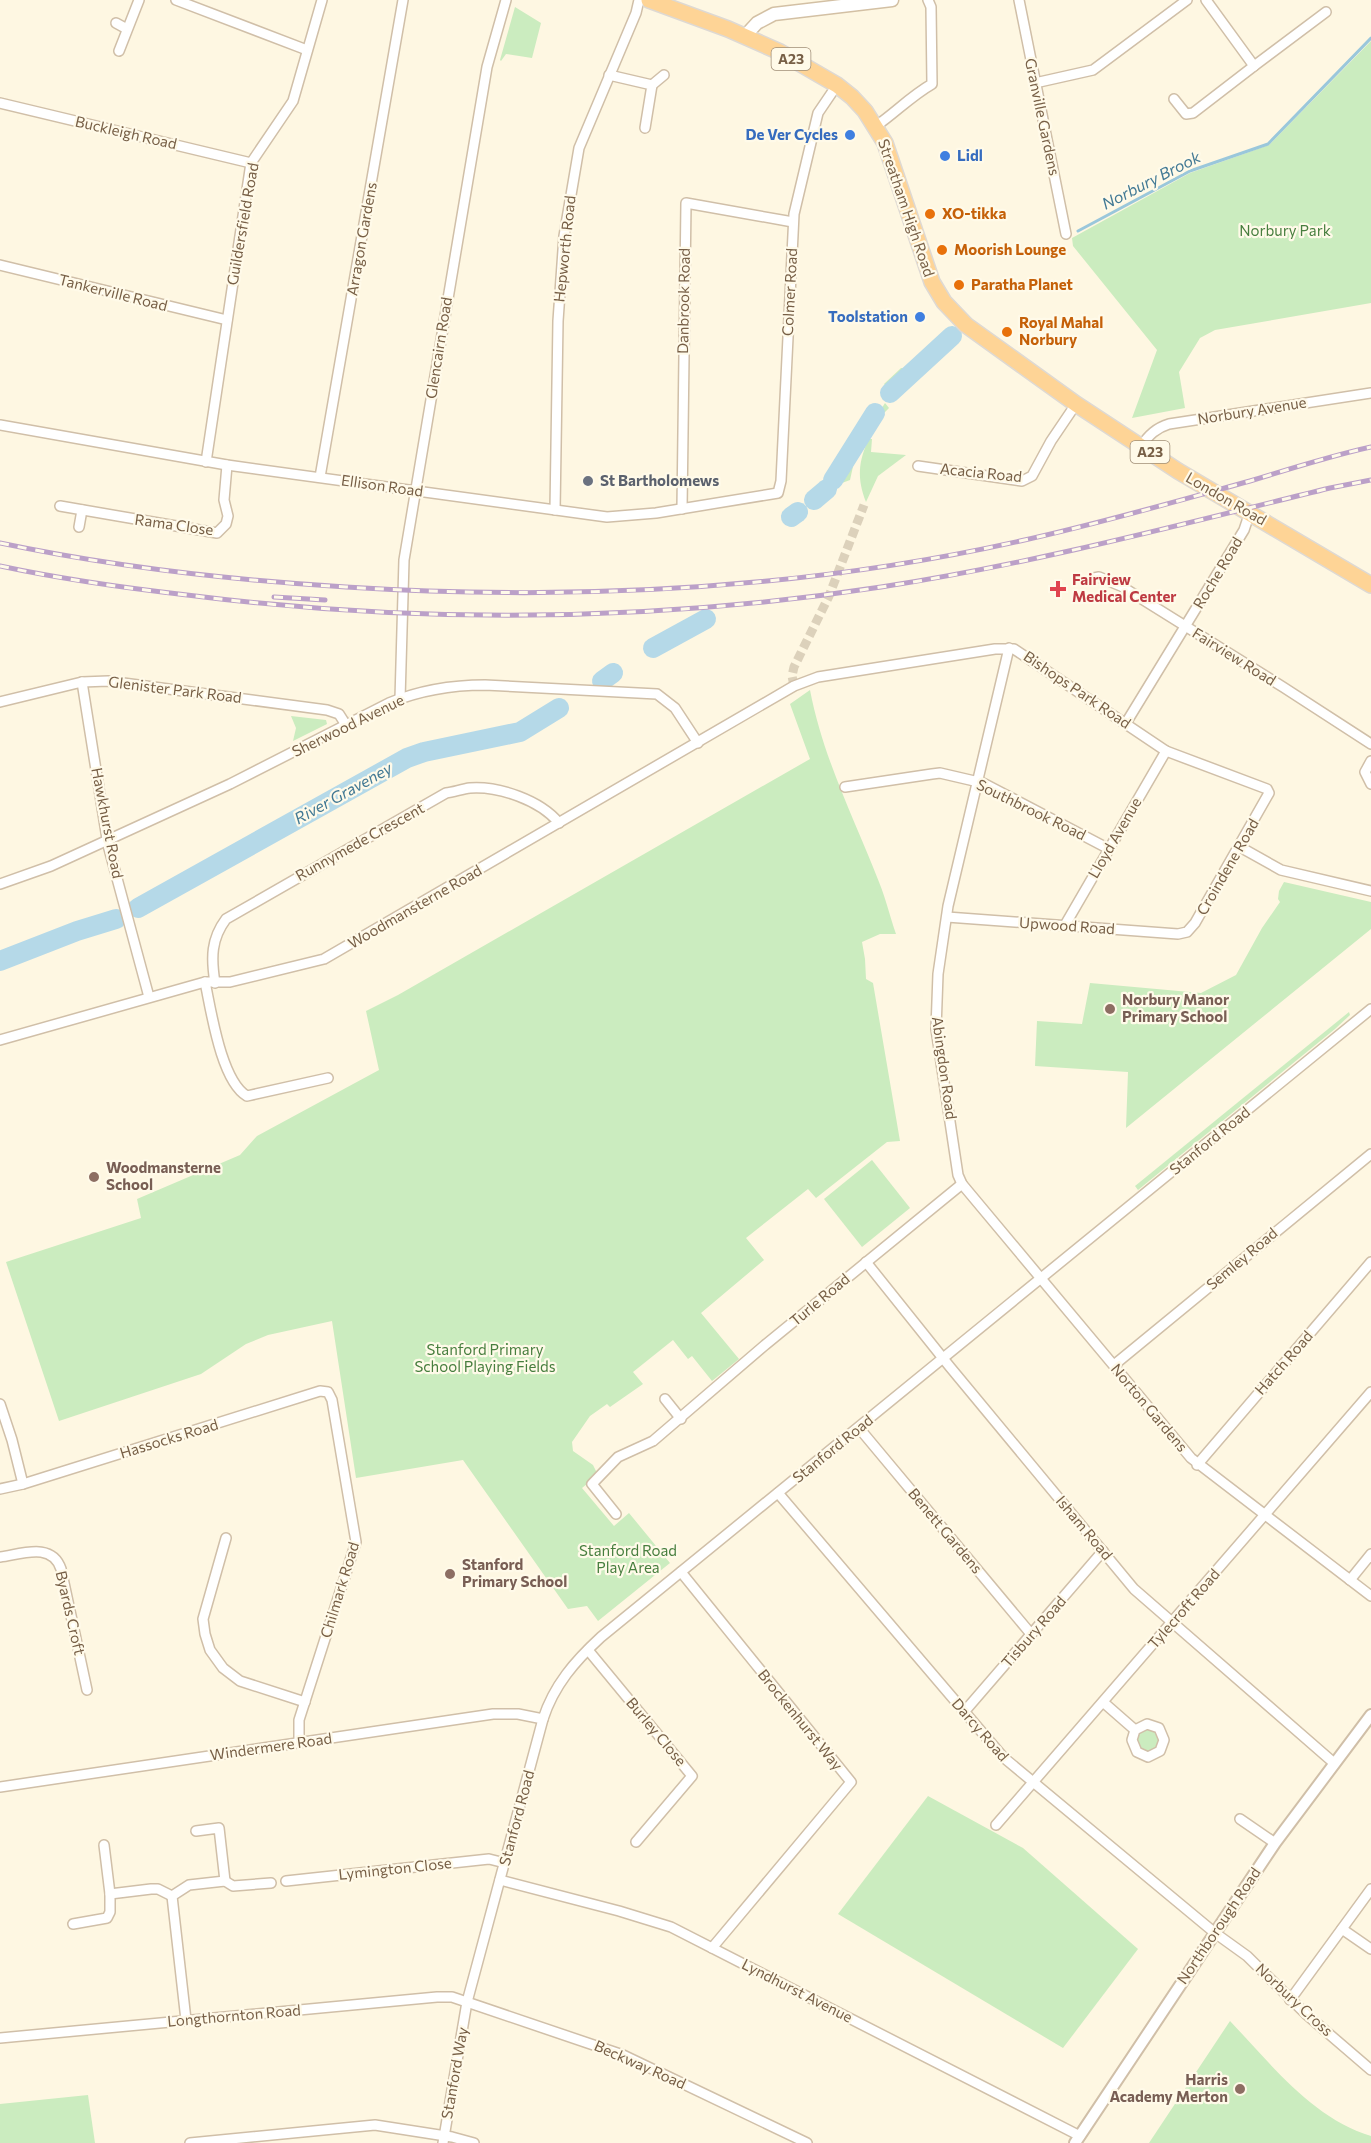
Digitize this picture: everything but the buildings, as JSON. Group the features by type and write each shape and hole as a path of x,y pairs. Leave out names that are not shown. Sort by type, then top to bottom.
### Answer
{"highway":[{"name":"Streatham High Road","path":"650,0 745,36 780,52 837,85 852,97 876,126 885,143 932,282 944,302 966,325"},
{"name":"London Road","path":"966,325 1076,404 1178,471 1371,585"}],"main road":[{"path":"745,36 757,23 791,5 892,0"}],"street":[{"path":"119,51 139,0"},
{"path":"176,0 307,50"},
{"name":"Guildersfield Road","path":"206,462 251,163 293,101 322,0"},
{"name":"Arragon Gardens","path":"320,477 403,0"},
{"name":"Glencairn Road","path":"400,699 404,560 487,67 506,0"},
{"name":"Hepworth Road","path":"555,510 558,321 564,236 579,148 636,13 639,0"},
{"path":"876,126 895,113 918,92 932,84 931,7 928,0"},
{"name":"Granville Gardens","path":"1019,0 1066,234"},
{"path":"1035,83 1092,70 1187,0"},
{"path":"1206,0 1254,66"},
{"path":"1174,99 1186,114 1193,113 1326,12"},
{"path":"116,23 127,29"},
{"path":"609,75 652,85"},
{"path":"645,128 652,85 664,75"},
{"name":"Colmer Road","path":"765,496 778,493 780,490 793,222 818,113 837,85"},
{"name":"Buckleigh Road","path":"0,103 251,163"},
{"name":"Danbrook Road","path":"682,509 686,202 793,222"},
{"name":"Tankerville Road","path":"0,265 227,320"},
{"name":"Norbury Avenue","path":"1141,446 1151,433 1169,424 1371,393"},
{"name":"Acacia Road","path":"918,466 1028,480 1076,404"},
{"name":"Ellison Road","path":"0,425 206,462 607,517 633,516 765,496"},
{"name":"Rama Close","path":"60,506 217,533 226,524 228,516 224,500 227,465"},
{"path":"79,528 82,510"},
{"name":"Roche Road","path":"1126,723 1248,522 1250,512"},
{"name":"Fairview Road","path":"1094,578 1099,577 1121,586 1371,744"},
{"name":"Bishops Park Road","path":"795,686 818,677 1009,648 1022,652 1166,751 1267,789 1269,793 1267,800"},
{"name":"Abingdon Road","path":"962,1184 958,1175 936,1020 938,974 946,917 1009,648"},
{"name":"Glenister Park Road","path":"0,702 82,682 108,681 327,710 339,714 346,725"},
{"name":"Hawkhurst Road","path":"82,682 107,838 149,997"},
{"name":"Sherwood Avenue","path":"0,884 51,866 107,838 244,777 400,699 468,685 657,694 675,708 698,743"},
{"name":"Woodmansterne Road","path":"0,1040 149,997 210,982 230,982 324,959 795,686"},
{"name":"Lloyd Avenue","path":"1065,925 1166,751"},
{"path":"1371,761 1365,772 1371,784"},
{"name":"Southbrook Road","path":"845,787 932,774 977,782 997,790 1109,849"},
{"name":"Runnymede Crescent","path":"328,1078 248,1096 240,1092 227,1068 219,1044 210,982 214,938 226,919 446,793 470,788 499,791 517,796 545,809 559,823"},
{"name":"Croindene Road","path":"1187,932 1195,923 1267,800"},
{"path":"1240,847 1289,872 1371,891"},
{"name":"Upwood Road","path":"946,917 1178,934 1187,932"},
{"name":"Stanford Road","path":"467,2002 543,1719 556,1688 588,1650 1371,1009"},
{"name":"Semley Road","path":"1114,1365 1371,1154"},
{"name":"Turle Road","path":"616,1514 592,1484 618,1457 650,1444 707,1394 962,1184"},
{"name":"Norton Gardens","path":"962,1184 1197,1465 1371,1596"},
{"name":"Isham Road","path":"866,1262 943,1359 1134,1589 1334,1763"},
{"name":"Hatch Road","path":"1197,1465 1371,1262"},
{"name":"Hassocks Road","path":"0,1489 23,1484 321,1391 328,1392 332,1400"},
{"name":"Tylecroft Road","path":"996,1825 1371,1392"},
{"name":"Chilmark Road","path":"299,1743 298,1726 356,1542 332,1400"},
{"path":"665,1400 681,1419"},
{"path":"0,1404 23,1484"},
{"name":"Benett Gardens","path":"859,1428 1031,1634"},
{"name":"Darcy Road","path":"778,1493 996,1751 1215,1933"},
{"path":"226,1538 203,1619 210,1650 223,1668 240,1681 305,1702"},
{"name":"Byards Croft","path":"0,1557 43,1551 56,1559 61,1569 87,1690"},
{"name":"Tisbury Road","path":"964,1712 1103,1551"},
{"path":"1350,1580 1371,1554"},
{"name":"Brockenhurst Way","path":"681,1572 851,1782 712,1948"},
{"name":"Burley Close","path":"588,1650 692,1776 636,1842"},
{"path":"1103,1702 1135,1730"},
{"name":"Windermere Road","path":"0,1787 499,1714 518,1714 543,1719"},
{"name":"Northborough Road","path":"1078,2139 1275,1843 1371,1715"},
{"path":"1240,1819 1275,1843"},
{"path":"196,1831 219,1828 225,1881"},
{"path":"73,1924 107,1918 110,1912 104,1845"},
{"name":"Lymington Close","path":"286,1881 489,1859 505,1863"},
{"name":"Lyndhurst Avenue","path":"500,1880 661,1923 1078,2139"},
{"path":"172,1896 181,1888 189,1885 225,1881 233,1886 271,1883"},
{"path":"110,1894 151,1889 172,1896"},
{"path":"1290,2000 1371,1889"},
{"path":"172,1896 186,2020"},
{"path":"1342,1929 1371,1950"},
{"name":"Norbury Cross","path":"1215,1933 1247,1956 1290,2000 1371,2070"},
{"name":"Longthornton Road","path":"0,2038 437,1997 452,1997 467,2002"},
{"name":"Stanford Way","path":"444,2139 467,2002"},
{"name":"Beckway Road","path":"467,2002 623,2055 807,2143"},
{"path":"190,2143 375,2125 474,2143"}],"green space":[{"path":"515,7 541,23 532,58 506,54 501,61 500,60"},
{"name":"Norbury Park","path":"1371,41 1371,303 1215,330 1200,338 1179,372 1185,408 1132,418 1157,350 1073,246 1072,238 1190,173 1269,145"},
{"path":"901,368 913,369 890,391 884,384"},
{"path":"885,403 889,408 879,418 856,453 850,480 842,483 835,482"},
{"path":"869,439 872,439 871,452 906,455 878,476 866,502 861,486 860,470"},
{"path":"810,690 831,764 881,888 896,934 880,934 862,942 866,979 873,983 900,1141 887,1142 816,1198 808,1189 746,1238 764,1260 701,1313 739,1359 712,1381 692,1356 688,1359 673,1340 633,1372 643,1384 610,1407 607,1404 590,1416 572,1442 573,1451 593,1465 598,1475 582,1488 614,1526 629,1513 670,1563 598,1621 587,1606 568,1609 463,1460 356,1478 332,1321 268,1335 246,1344 201,1374 59,1421 6,1262 141,1218 137,1199 240,1155 257,1136 379,1070 366,1011 398,995 810,759 790,704"},
{"path":"291,716 326,720 327,724 293,741 296,728"},
{"path":"1284,882 1371,902 1371,929 1126,1128 1128,1072 1035,1066 1037,1021 1082,1024 1090,983 1201,993 1236,975 1262,928 1280,902 1279,891"},
{"path":"1349,1012 1350,1015 1335,1029 1138,1190 1135,1186"},
{"path":"872,1160 910,1208 862,1247 824,1199"},
{"path":"1150,1726 1162,1737 1155,1753 1138,1751 1135,1733"},
{"path":"928,1796 1023,1848 1138,1949 1063,2048 838,1914"},
{"name":"Harris Academy Merton","path":"1230,2021 1277,2072 1311,2103 1350,2128 1371,2136 1371,2143 1149,2143"},
{"path":"88,2095 95,2143 0,2143 0,2104"}],"waterway":[{"name":"Norbury Brook","path":"1078,231 1190,171 1268,144 1371,38"},
{"name":"River Graveney","path":"890,393 952,336"},
{"name":"River Graveney","path":"833,480 875,413"},
{"name":"River Graveney","path":"814,500 827,489"},
{"name":"River Graveney","path":"791,517 798,512"},
{"name":"River Graveney","path":"653,648 706,619"},
{"name":"River Graveney","path":"602,681 613,673"},
{"name":"River Graveney","path":"138,908 407,758 424,752 520,732 559,708"},
{"name":"River Graveney","path":"0,961 77,931 116,919"}],"tunnel":[{"path":"794,686 792,676 794,667 829,596 864,505"}],"railway":[{"path":"0,543 86,559 172,571 259,581 346,587 515,593 685,588 854,571 937,558 1020,541 1136,512 1371,447"},
{"path":"0,566 46,575 187,595 360,611 534,615 621,613 795,599 938,578 1051,555 1371,480"},
{"path":"274,597 325,600"}],"place":[{"name":"De Ver Cycles","path":"850,135"},
{"name":"Lidl","path":"945,156"},
{"name":"XO-tikka","path":"930,214"},
{"name":"Moorish Lounge","path":"942,250"},
{"name":"Paratha Planet","path":"959,285"},
{"name":"Toolstation","path":"920,317"},
{"name":"Royal Mahal Norbury","path":"1007,332"},
{"name":"St Bartholomews","path":"588,481"},
{"name":"Fairview Medical Center","path":"1058,589"},
{"name":"Norbury Manor Primary School","path":"1110,1009"},
{"name":"Woodmansterne School","path":"94,1177"},
{"name":"Stanford Primary School","path":"450,1574"},
{"name":"Harris Academy Merton","path":"1240,2089"}],"park label":[{"name":"Stanford Primary School Playing Fields","path":"485,1358"},
{"name":"Stanford Road Play Area","path":"628,1560"}]}
